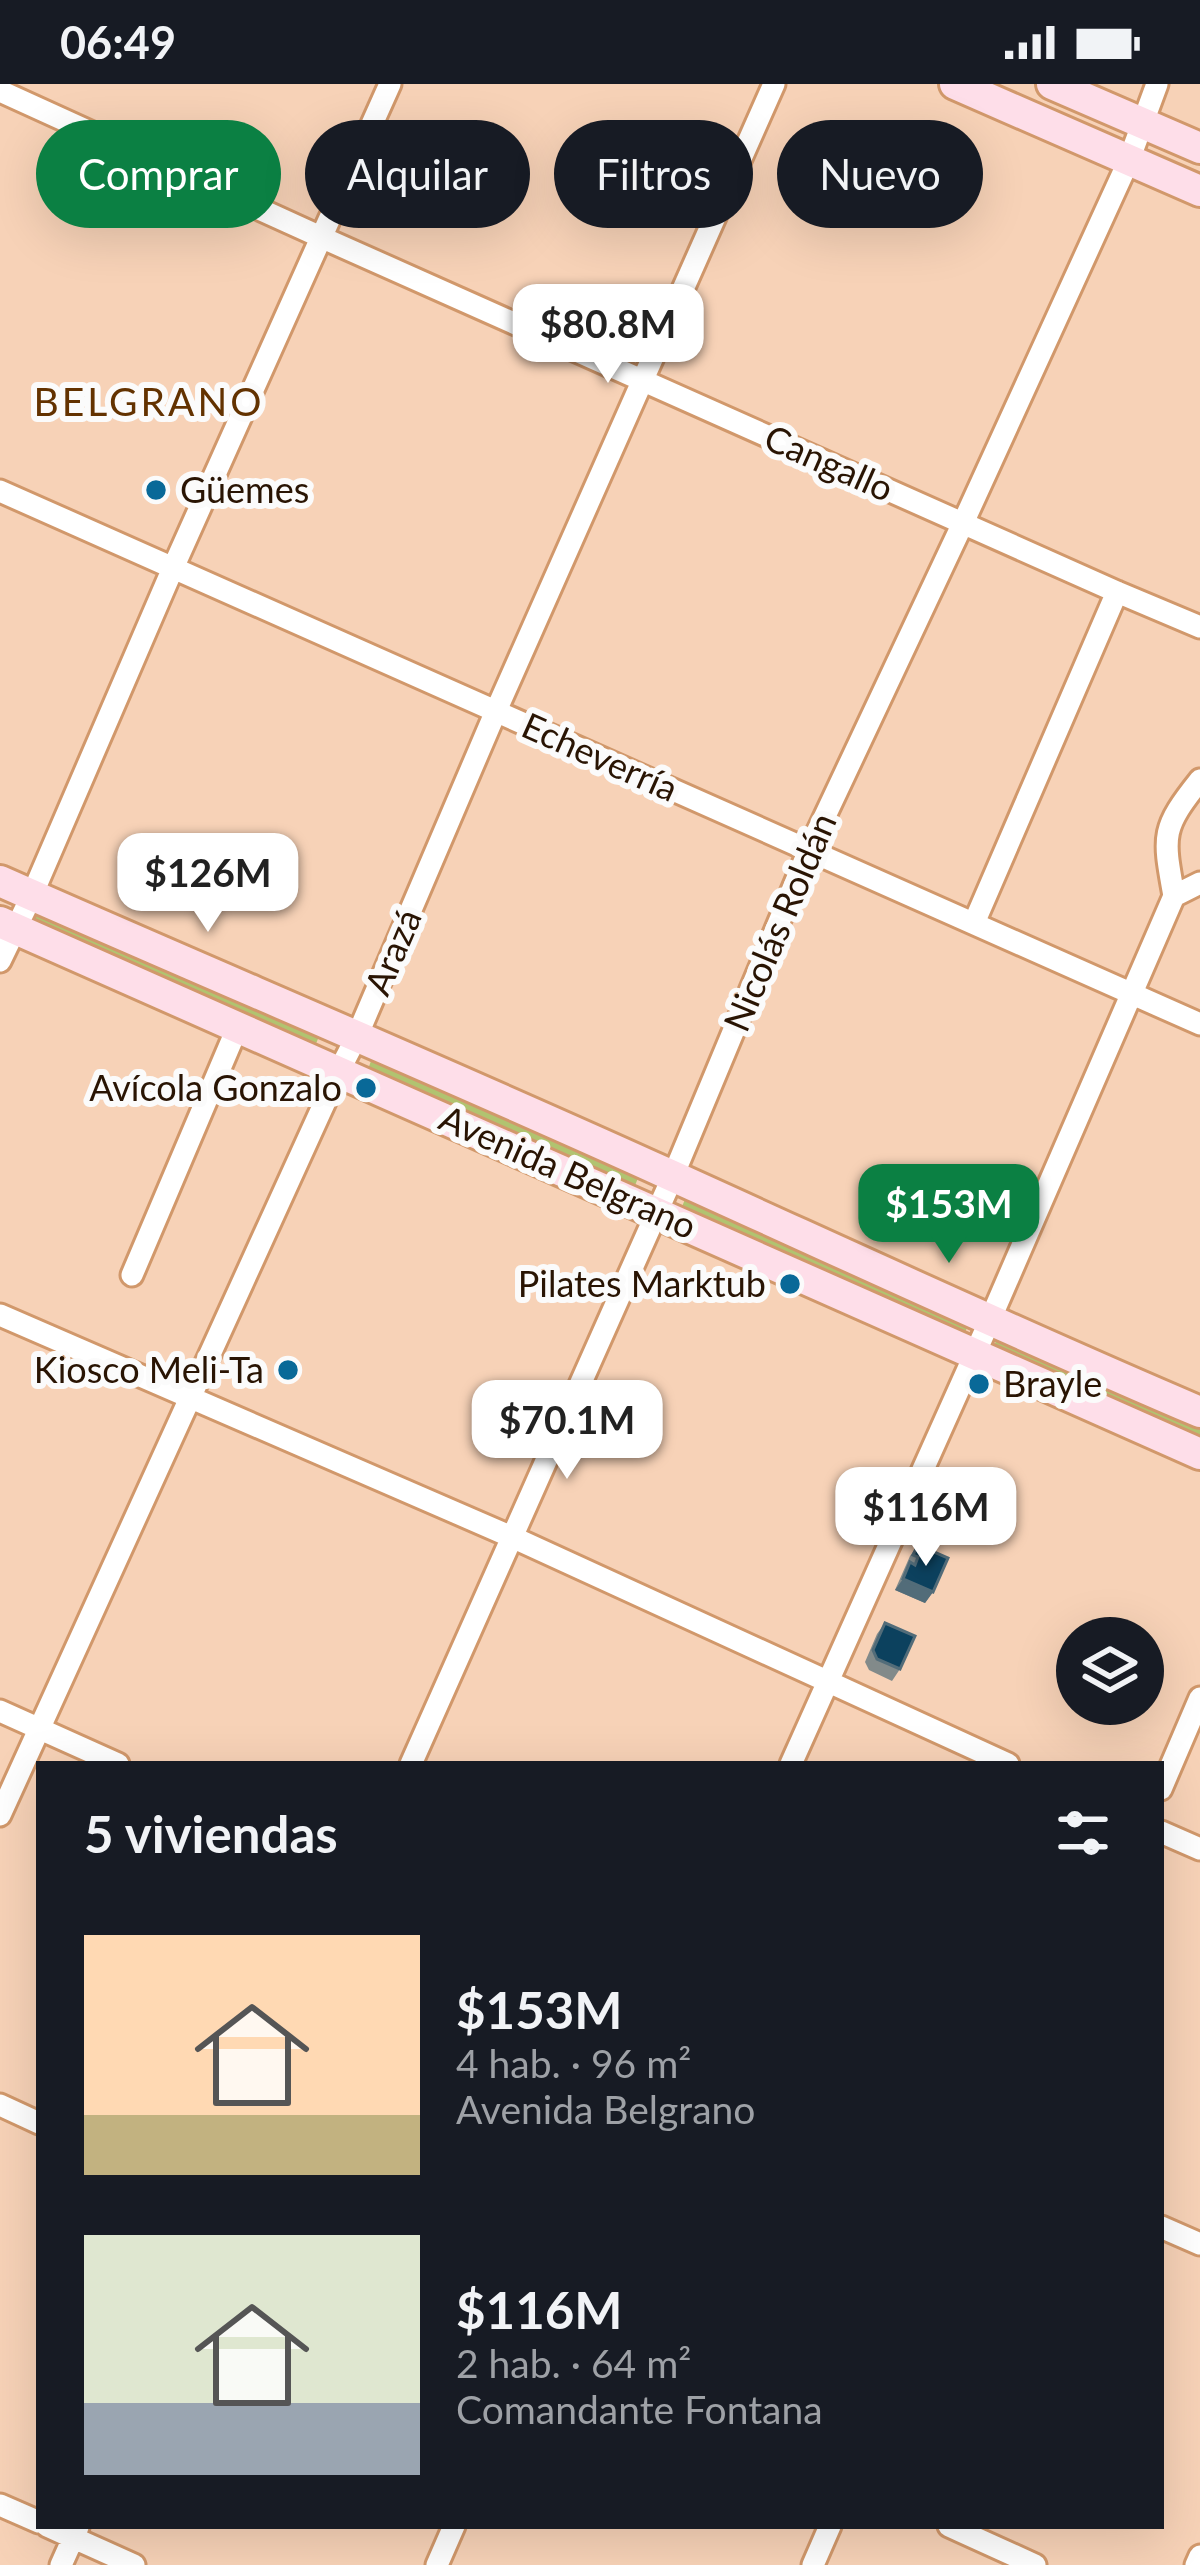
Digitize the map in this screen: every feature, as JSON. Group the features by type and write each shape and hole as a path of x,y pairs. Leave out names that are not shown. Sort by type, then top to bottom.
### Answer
{"main road":[{"path":"955,84 1200,190"},
{"path":"1052,84 1200,148"},
{"name":"Avenida Belgrano","path":"0,881 1200,1412"},
{"name":"Avenida Belgrano","path":"7,925 1200,1454"}],"street":[{"path":"0,961 7,925 32,895 390,84"},
{"name":"Arazá","path":"0,1814 357,1036 774,84"},
{"name":"Nicolás Roldán","path":"411,1761 673,1176 809,850 1129,160 1157,84"},
{"name":"Cangallo","path":"0,91 1200,627"},
{"name":"Echeverría","path":"0,491 1200,1024"},
{"path":"974,923 1117,592"},
{"path":"791,1761 1174,896 1166,850 1172,815 1200,780"},
{"path":"1174,896 1200,883"},
{"path":"132,1275 238,1026"},
{"path":"0,1315 512,1538 980,1758"},
{"path":"1164,1782 1200,1698"},
{"path":"0,1712 111,1761"},
{"path":"1164,1833 1200,1849"},
{"path":"0,2105 36,2121"},
{"path":"1164,2228 1200,2244"},
{"path":"0,2505 36,2521"},
{"path":"437,2565 453,2529"},
{"path":"814,2565 829,2529"},
{"path":"956,2529 1036,2565"},
{"path":"61,2565 75,2532 134,2565"},
{"path":"1196,2565 1200,2556"}],"green space":[{"path":"37,909 320,1034 315,1046 32,921"},
{"path":"371,1061 638,1178 632,1193 366,1075"},
{"path":"686,1197 969,1322 965,1333 681,1209"},
{"path":"999,1334 1200,1422 1200,1442 992,1350"}],"building":[{"path":"918,1545 948,1558 933,1592 903,1579 910,1562 915,1565"},
{"path":"885,1623 915,1636 900,1669 877,1659 873,1650"}],"place":[{"name":"Güemes","path":"156,490"},
{"name":"Avícola Gonzalo","path":"366,1088"},
{"name":"Pilates Marktub","path":"790,1284"},
{"name":"Kiosco Meli-Ta","path":"288,1370"},
{"name":"Brayle","path":"979,1384"}],"district":[{"name":"BELGRANO","path":"149,402"}]}
